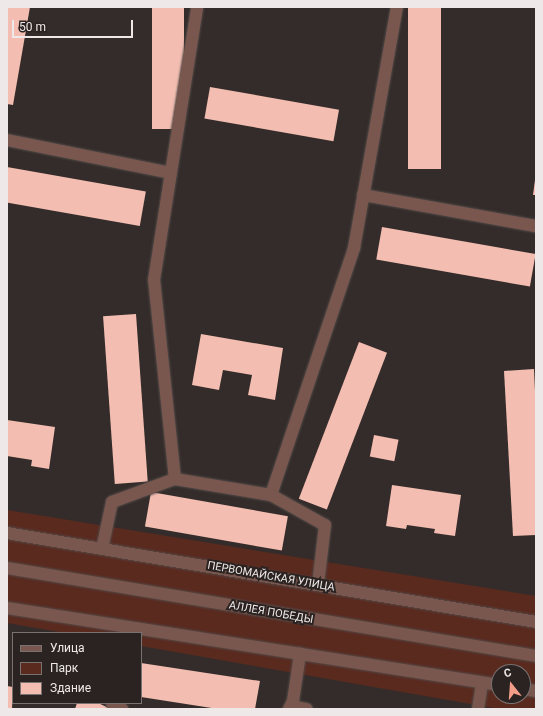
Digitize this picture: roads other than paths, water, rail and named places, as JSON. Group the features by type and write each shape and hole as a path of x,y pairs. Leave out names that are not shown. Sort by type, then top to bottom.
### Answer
{"street":[{"path":"175,479 154,280 197,7"},
{"path":"271,495 354,248 397,7"},
{"path":"7,140 171,173"},
{"path":"363,195 536,226"},
{"path":"102,548 112,502 175,479 271,495 325,525 318,585"},
{"name":"ПЕРВОМАЙСКАЯ УЛИЦА","path":"7,533 536,622"},
{"name":"АЛЛЕЯ ПОБЕДЫ","path":"7,568 536,656"},
{"path":"7,608 95,627 133,632"},
{"path":"142,633 300,654 491,684"},
{"path":"297,708 300,654"},
{"path":"478,709 482,682"}]}
